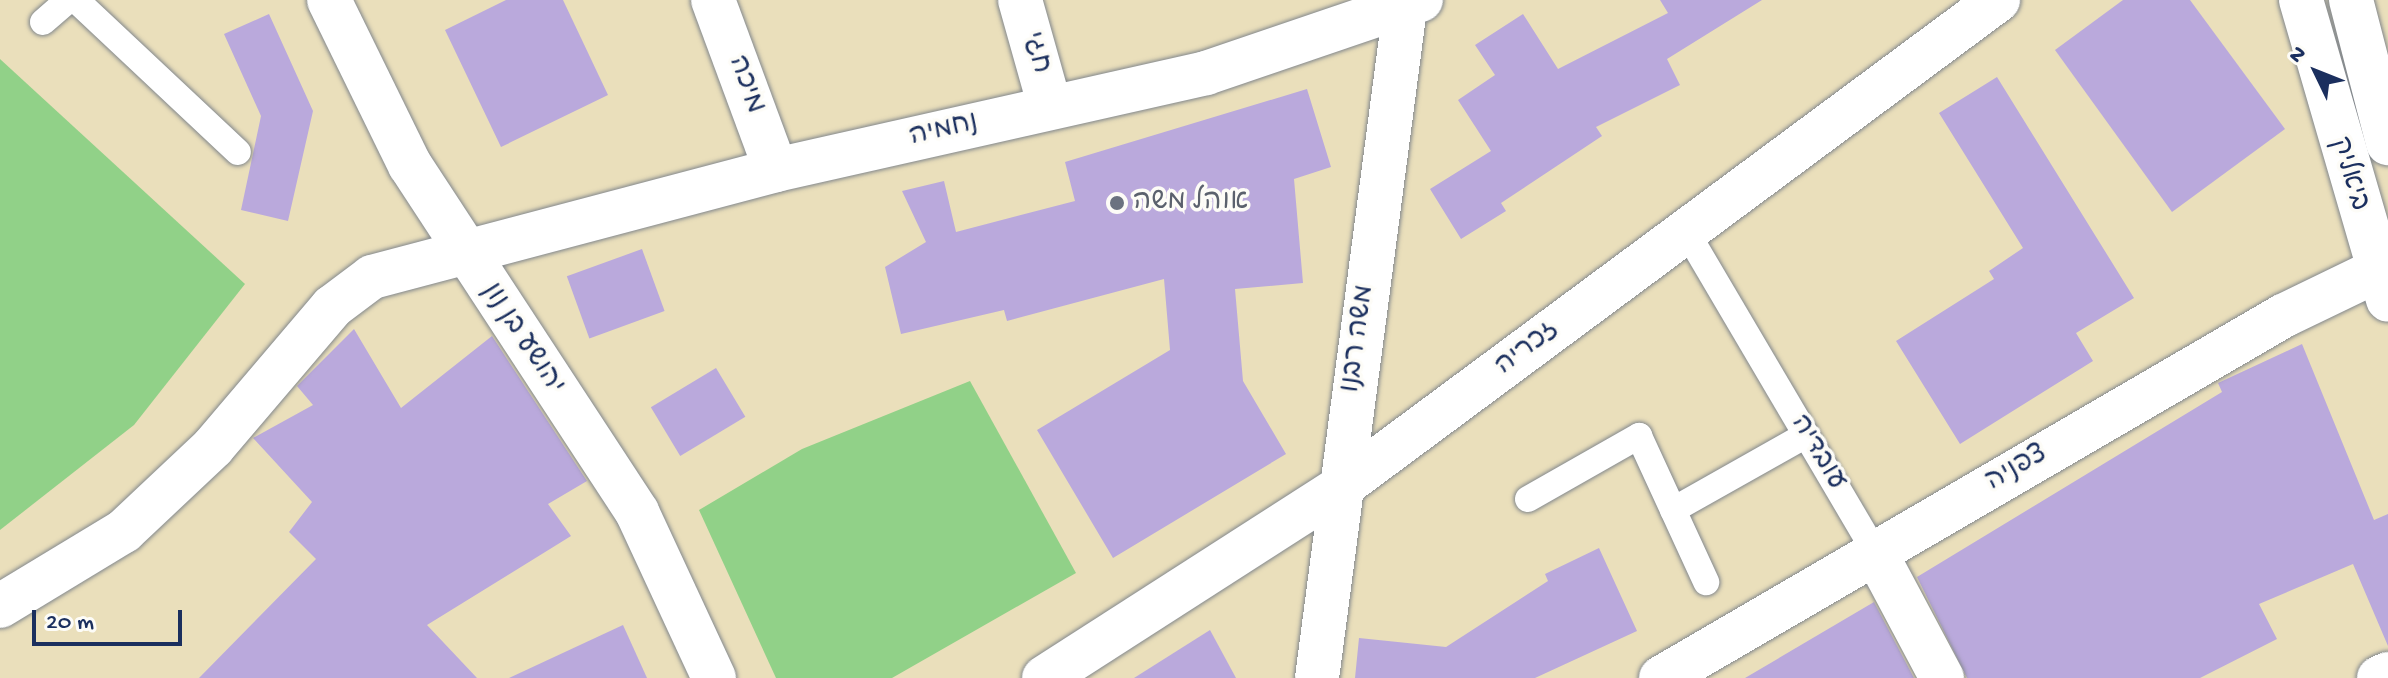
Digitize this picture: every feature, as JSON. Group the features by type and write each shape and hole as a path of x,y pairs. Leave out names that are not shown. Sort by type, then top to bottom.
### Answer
{"street":[{"name":"יהושע בן נון","path":"329,0 410,165 637,512 714,678"},
{"name":"מיכה","path":"713,0 776,170"},
{"name":"חגי","path":"1020,0 1050,107"},
{"name":"זכריה","path":"1044,678 1337,490 1998,0"},
{"name":"ביאליק","path":"2301,0 2383,285"},
{"name":"ביאליק","path":"2351,0 2388,143"},
{"name":"נחמיה","path":"0,606 124,531 213,447 332,307 372,277 463,248 776,170 1206,73 1411,2"},
{"name":"משה רבנו","path":"1317,678 1337,490 1411,2"},
{"name":"צפניה","path":"1661,678 2283,316 2383,285"},
{"name":"עובדיה","path":"1875,552 1942,678"},
{"path":"2379,678 2388,674"}],"lane":[{"path":"43,22 68,0"},
{"path":"76,0 238,152"},
{"name":"עובדיה","path":"1686,231 1875,552"},
{"path":"1673,510 1806,435"},
{"path":"1528,499 1639,436 1706,582"}],"green space":[{"path":"0,59 245,284 134,425 0,530"},
{"path":"970,381 1076,573 892,678 776,678 699,510 802,449"}],"building":[{"path":"506,0 563,0 608,95 501,147 445,30"},
{"path":"1660,0 1762,0 1667,59 1680,85 1596,127 1602,136 1501,203 1506,211 1461,239 1430,189 1491,151 1458,100 1495,75 1475,45 1523,14 1558,69 1668,13"},
{"path":"2123,0 2190,0 2285,129 2172,212 2055,50"},
{"path":"269,14 313,111 288,221 241,210 261,116 224,34"},
{"path":"1997,77 2134,298 2076,333 2093,361 1960,444 1896,341 1994,279 1989,271 2023,248 1939,113"},
{"path":"1307,89 1331,167 1294,179 1303,283 1235,289 1243,381 1286,454 1113,558 1037,430 1170,350 1164,279 1007,321 1004,310 901,334 885,267 926,242 902,191 944,181 956,232 1075,201 1065,162"},
{"path":"642,249 665,311 589,338 567,276"},
{"path":"354,329 401,408 492,336 587,481 548,504 571,536 427,625 477,678 199,678 316,559 289,532 312,502 253,438 313,405 297,386"},
{"path":"2302,344 2374,520 2388,514 2388,646 2353,564 2259,604 2277,639 2200,678 1967,678 1917,577 2222,392 2218,383"},
{"path":"716,368 745,417 680,456 651,407"},
{"path":"1599,548 1637,631 1535,678 1355,678 1359,638 1446,647 1548,581 1545,574"},
{"path":"1874,602 1914,678 1745,678"},
{"path":"623,625 647,678 509,678"},
{"path":"1210,630 1236,678 1134,678"}],"place":[{"name":"אוהל משה","path":"1117,203"}]}
